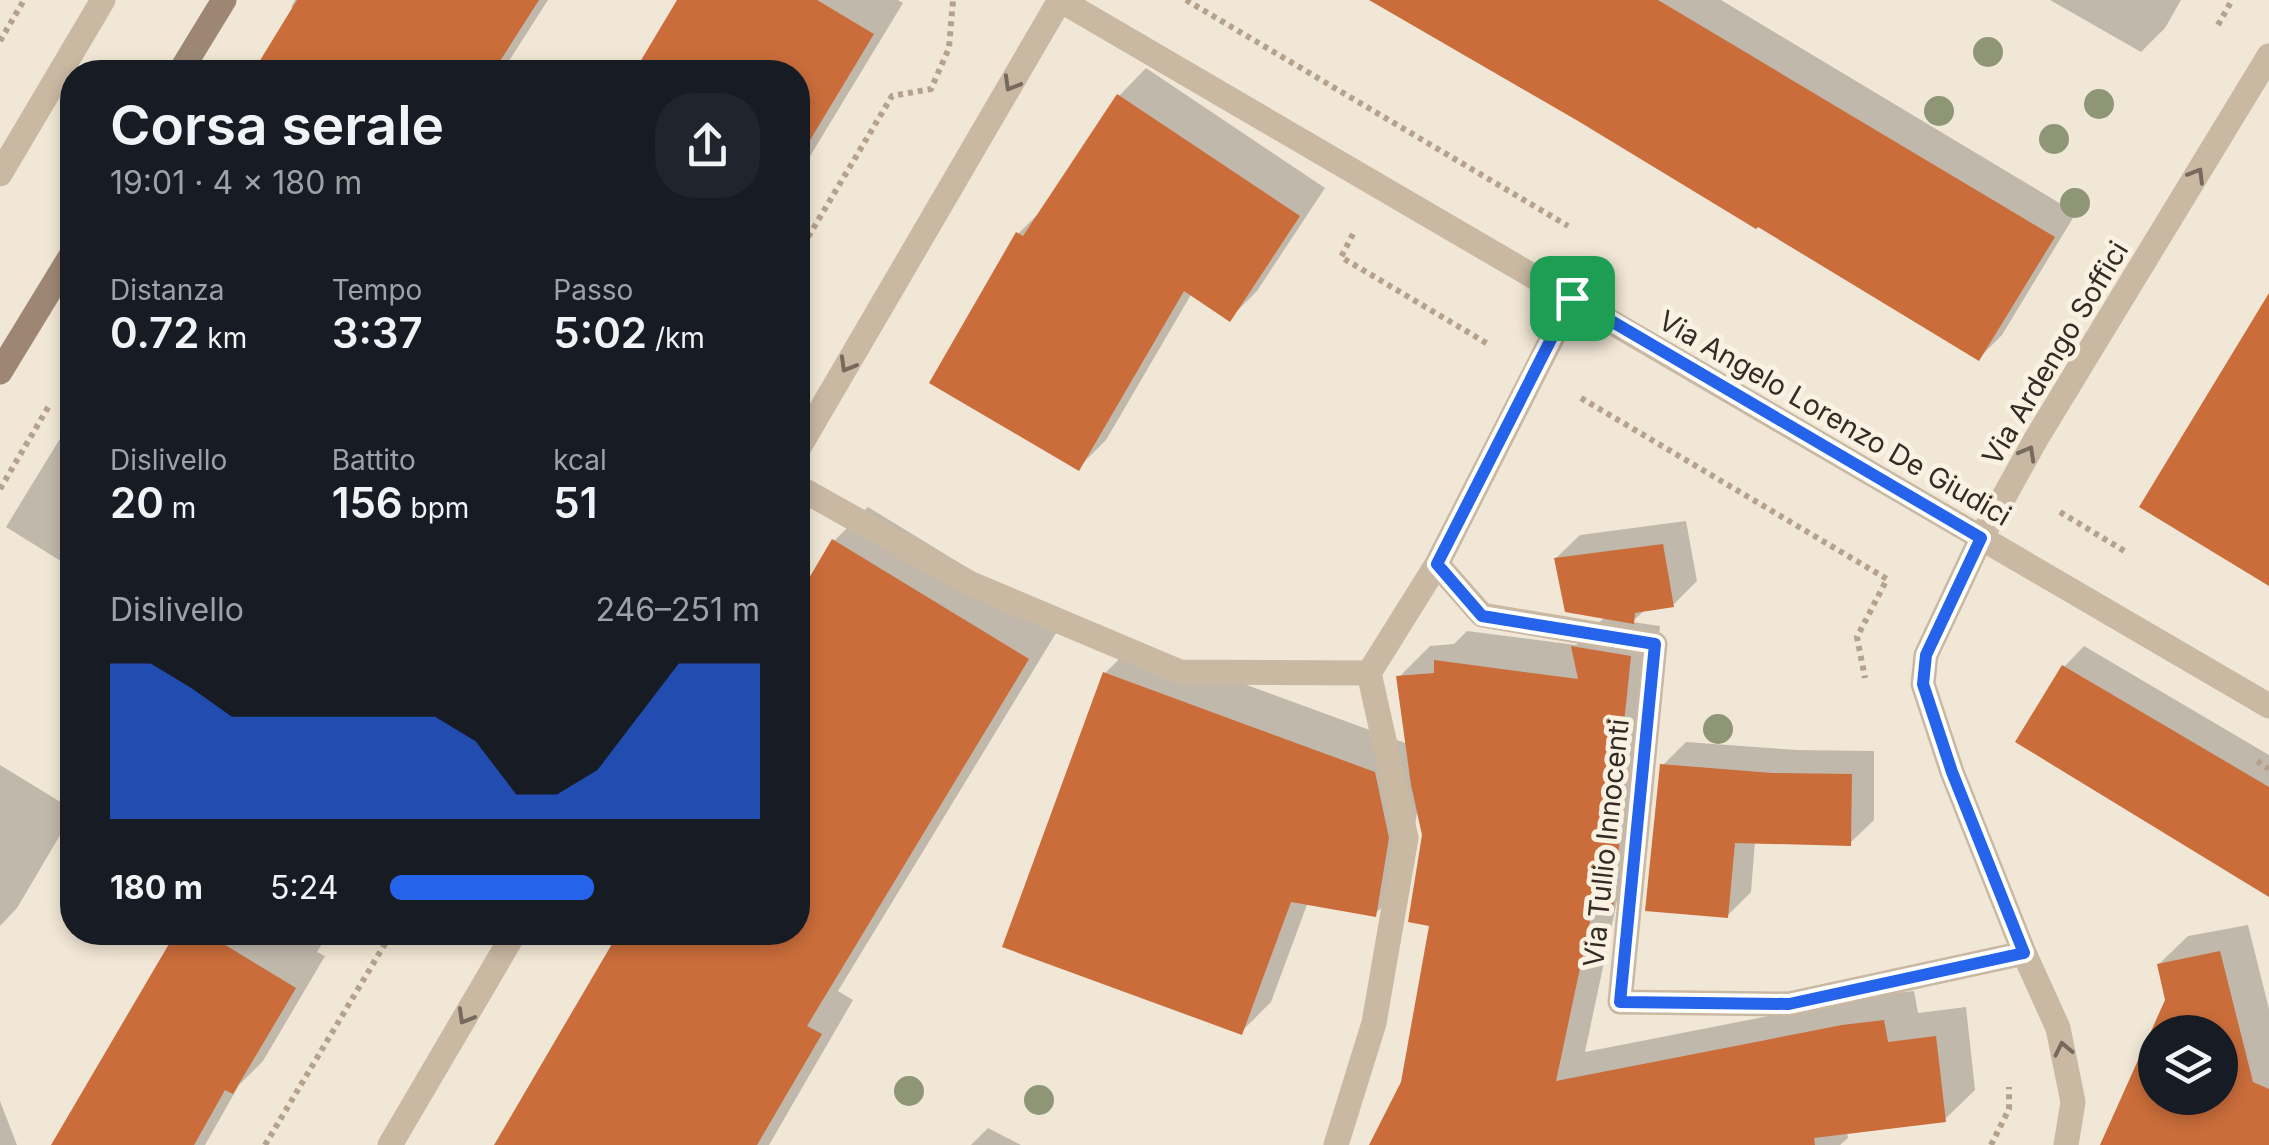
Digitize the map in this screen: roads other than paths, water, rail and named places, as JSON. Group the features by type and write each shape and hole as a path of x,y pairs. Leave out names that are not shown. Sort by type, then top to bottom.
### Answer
{"main road":[{"path":"187,60 224,0"},
{"path":"0,372 60,274"}],"street":[{"path":"68,60 104,0"},
{"path":"810,428 1060,0"},
{"name":"Via Angelo Lorenzo De Giudici","path":"1060,0 2269,706"},
{"name":"Via Ardengo Soffici","path":"2066,1145 2074,1102 2058,1028 1952,772 1923,684 1926,655 1981,538 2036,440 2269,56"},
{"path":"0,174 60,74"},
{"path":"1336,1145 1374,1023 1406,838 1368,672 1437,564 1572,298"},
{"path":"810,494 969,582 1180,672 1368,672"},
{"name":"Via Tullio Innocenti","path":"1437,564 1482,616 1655,644 1620,1002 1789,1004 2024,953"},
{"path":"390,1145 507,945"}]}
